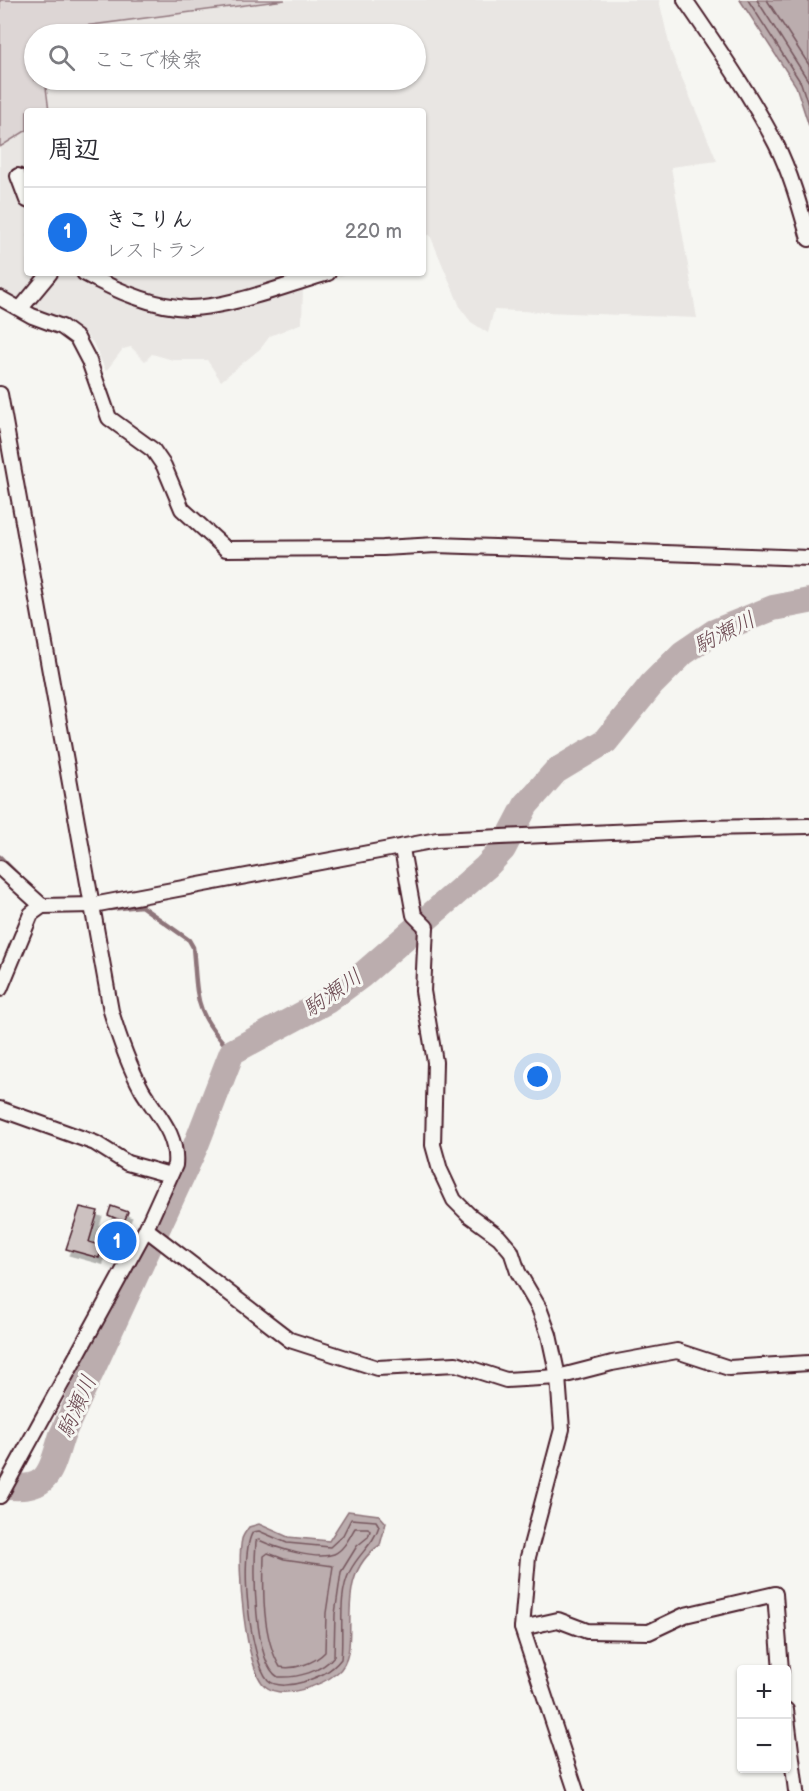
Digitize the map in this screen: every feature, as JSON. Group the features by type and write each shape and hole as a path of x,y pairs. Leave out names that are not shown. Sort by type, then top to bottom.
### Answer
{"street":[{"path":"686,0 736,77 776,145 798,197 809,240"},
{"path":"18,176 24,192"},
{"path":"21,308 48,276"},
{"path":"90,276 123,293 164,305 189,308 228,302 318,276"},
{"path":"0,298 32,316 62,327 77,338 90,361 109,418 153,450 164,466 182,509 226,549 383,548 436,545 809,558"},
{"path":"0,394 5,458 48,649 111,1011 124,1052 143,1090 173,1138 176,1154 170,1175 146,1229 8,1471 1,1495"},
{"path":"0,990 30,914 42,906 93,905 279,868 402,849 437,840 701,828 809,826"},
{"path":"402,849 421,921 423,991 435,1062 433,1145 440,1170 454,1200 468,1215 499,1237 511,1251 518,1272 539,1308 546,1326 558,1377 562,1429 528,1557 522,1628 576,1791"},
{"path":"0,868 42,906"},
{"path":"0,1109 96,1143 127,1162 170,1175"},
{"path":"146,1229 290,1340 377,1368 456,1364 506,1380 558,1377 612,1363 678,1351 729,1368 809,1363"},
{"path":"522,1628 558,1620 586,1632 649,1632 686,1615 775,1594 781,1665"},
{"path":"787,1719 796,1791"}],"shaded area":[{"path":"0,0 285,0 100,24 24,24 24,90 46,90 49,108 24,108 24,132 0,147"},
{"path":"285,0 659,0 671,52 717,161 671,167 697,318 494,310 488,333 471,322 461,309 430,235 426,235 426,108 49,108 46,90 426,90 426,24 99,24"},
{"path":"24,132 24,276 341,276 303,287 302,323 270,336 261,348 221,381 207,360 173,360 152,354 145,361 131,347 123,349 106,371 93,343 83,331 69,321 33,307 0,288 0,147"}],"water":[{"path":"740,0 809,0 809,126 796,86"},
{"path":"348,1511 379,1515 386,1523 380,1545 364,1560 355,1576 351,1595 349,1648 345,1662 330,1678 302,1690 281,1692 272,1690 265,1686 258,1676 247,1638 240,1570 243,1537 249,1527 259,1524 288,1537 329,1541"}],"building":[{"path":"111,1206 128,1212 124,1222 108,1215"},
{"path":"80,1207 98,1211 89,1242 102,1246 99,1258 66,1249"},
{"path":"116,1224 132,1232 118,1259 102,1251"}],"waterway":[{"name":"駒瀬川","path":"0,1486 29,1486 38,1483 50,1471 62,1435 196,1145 232,1052 327,1001 362,975 486,867 503,849 526,805 556,771 606,741 652,684 683,653 714,632 773,608 809,601"},
{"path":"0,857 28,885"},
{"path":"110,909 141,906 189,940 193,947 197,993 204,1015 219,1038 232,1052"}],"place":[{"name":"きこりん","path":"117,1241"}]}
